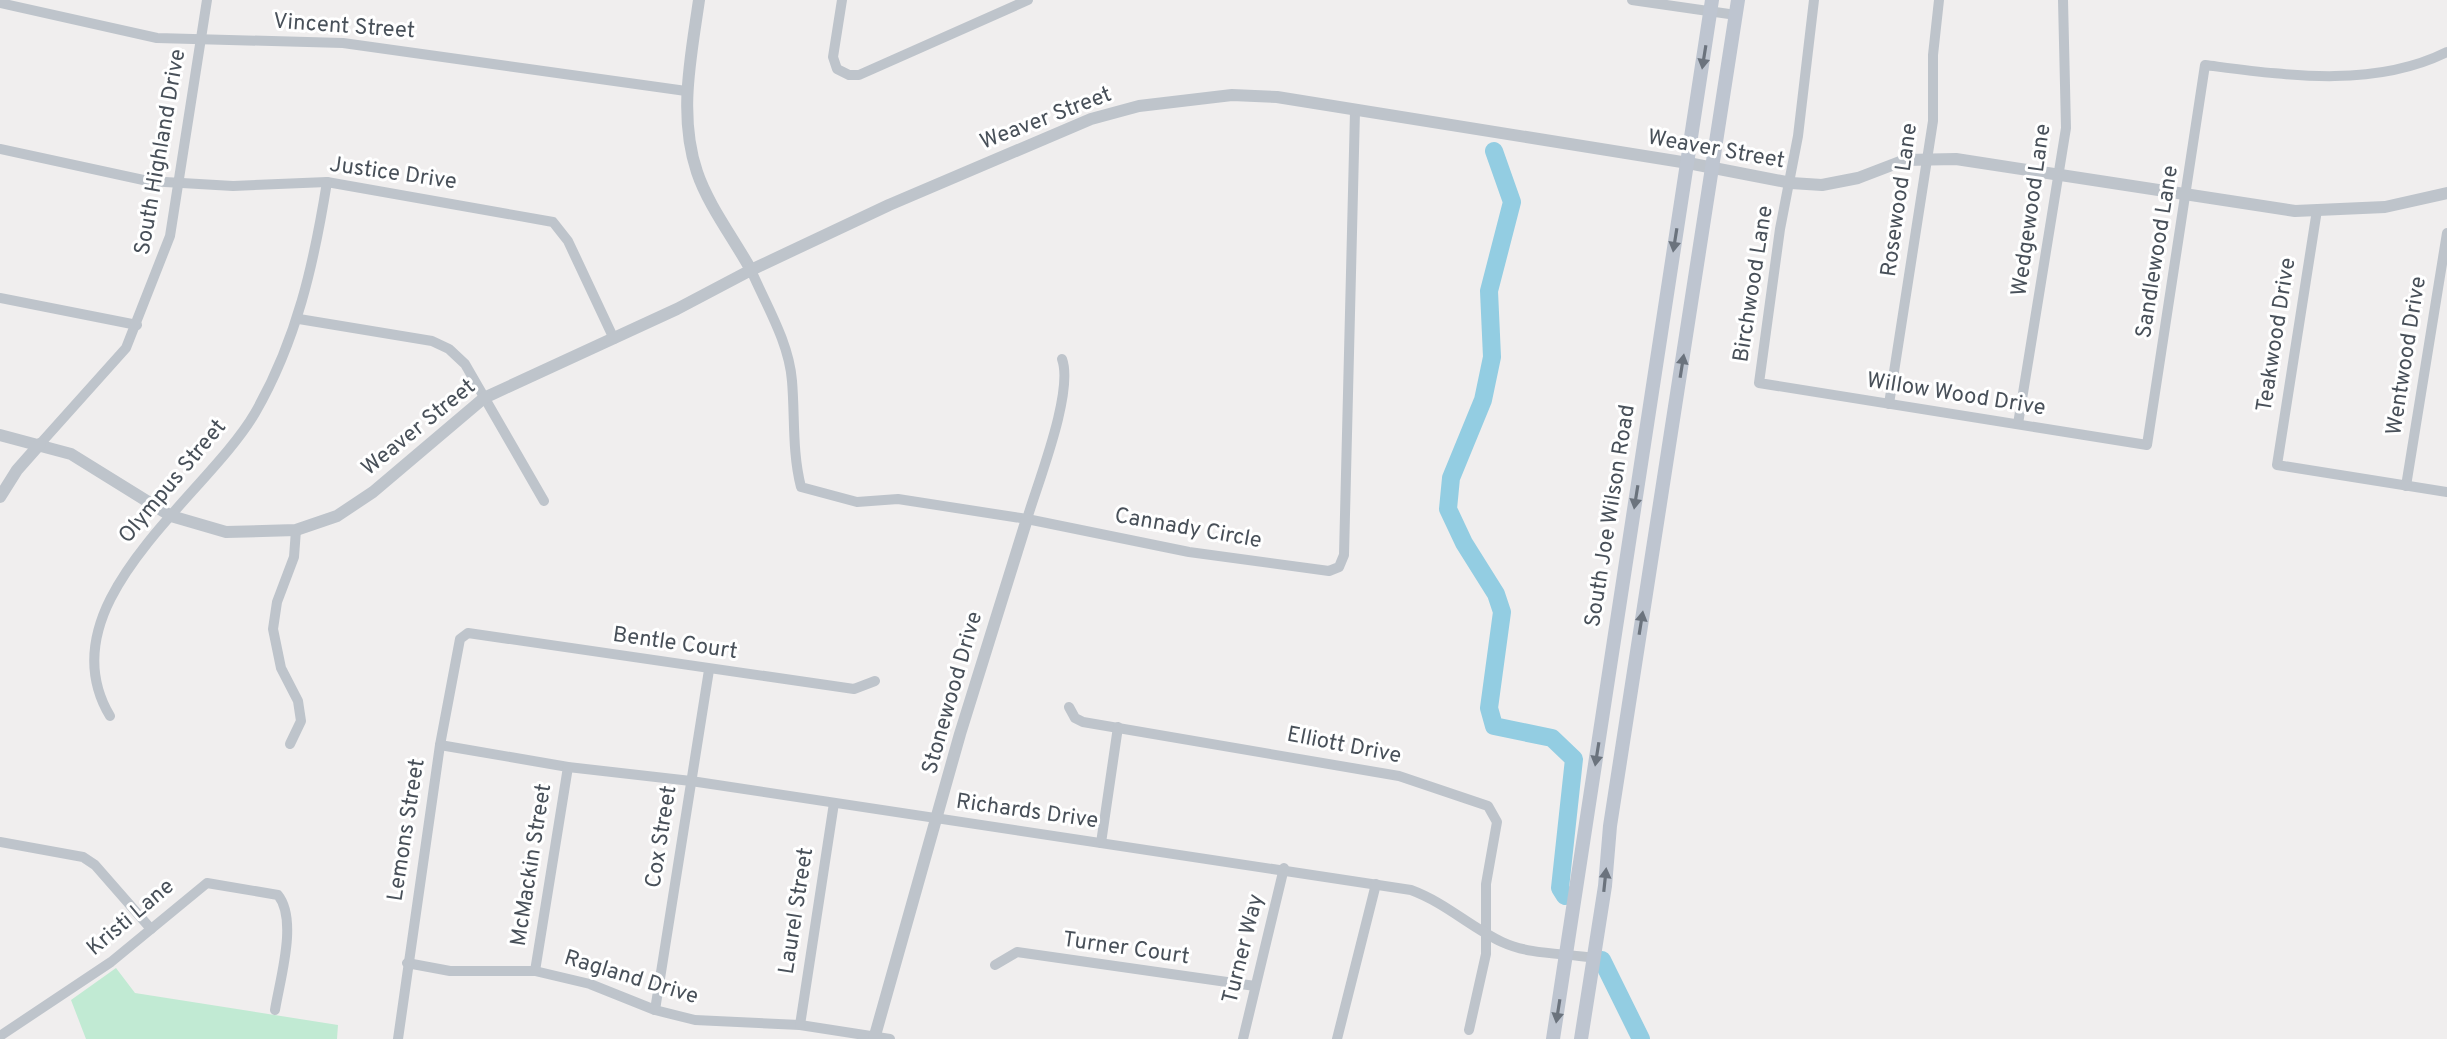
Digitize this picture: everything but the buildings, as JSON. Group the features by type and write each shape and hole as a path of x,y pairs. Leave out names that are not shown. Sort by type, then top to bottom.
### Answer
{"main road":[{"name":"South Joe Wilson Road","path":"1553,1039 1711,6"},
{"path":"1581,1039 1610,826 1737,8"}],"street":[{"name":"South Highland Drive","path":"0,497 17,470 126,348 137,325 170,236 207,0"},
{"path":"699,0 686,91 688,128 697,173 751,270"},
{"path":"842,0 833,57 837,69 849,75 859,75 1028,0"},
{"path":"1632,0 1737,8"},
{"name":"Birchwood Lane","path":"1759,383 1780,229 1791,183 1814,0"},
{"name":"Rosewood Lane","path":"1889,404 1933,121 1933,55 1939,0"},
{"name":"Wedgewood Lane","path":"2018,424 2066,128 2063,0"},
{"name":"Vincent Street","path":"0,3 145,36 201,41 343,43 686,91"},
{"name":"Sandlewood Lane","path":"2147,445 2188,196 2205,65 2288,75 2349,76 2426,62 2447,52"},
{"name":"Weaver Street","path":"0,435 71,454 171,516 226,532 296,530 337,516 373,492 484,398 614,339 889,205 1069,128 1139,106 1232,95 1277,97 1688,163 1791,183 1830,184 1858,178 1905,160 1927,158 1956,159 2250,207 2317,210 2385,207 2447,193"},
{"name":"Cannady Circle","path":"751,270 786,349 792,379 793,426 801,487 857,502 898,499 1027,519 1189,552 1322,572 1339,567 1345,540 1355,111"},
{"name":"Justice Drive","path":"0,149 116,176 233,186 327,182 553,222 568,241 614,339"},
{"name":"Olympus Street","path":"110,716 98,692 95,655 103,615 126,571 218,464 255,414 299,319 317,245 327,182"},
{"name":"Teakwood Drive","path":"2317,210 2277,465 2406,486"},
{"name":"Wentwood Drive","path":"2406,486 2447,233"},
{"path":"0,298 137,325"},
{"path":"299,319 432,341 449,349 465,364 544,501"},
{"name":"Stonewood Drive","path":"875,1038 960,734 1063,397 1067,372 1062,359"},
{"name":"Willow Wood Drive","path":"1759,383 2147,445"},
{"path":"2406,486 2447,492"},
{"path":"290,744 301,721 298,701 281,668 273,629 277,602 294,557 296,530"},
{"name":"Bentle Court","path":"468,633 854,689 875,681"},
{"name":"Lemons Street","path":"398,1039 455,651 460,639 468,633"},
{"name":"Cox Street","path":"655,1010 709,670"},
{"name":"Elliott Drive","path":"1069,707 1075,718 1083,722 1399,776 1488,806 1497,822 1486,884 1486,954 1469,1030"},
{"path":"1101,843 1118,727"},
{"name":"Richards Drive","path":"440,745 568,767 691,781 1284,868 1411,890 1440,901 1513,945 1594,958"},
{"name":"McMackin Street","path":"535,971 568,767"},
{"name":"Laurel Street","path":"800,1025 834,803"},
{"path":"0,842 83,857 95,865 151,929"},
{"name":"Turner Way","path":"1243,1039 1284,868"},
{"name":"Kristi Lane","path":"0,1036 111,962 207,883 278,895 286,904 289,920 275,1010"},
{"path":"1337,1039 1376,884"},
{"name":"Turner Court","path":"995,965 1017,952 1255,986"},
{"name":"Ragland Drive","path":"407,963 450,971 535,971 590,984 655,1010 695,1020 744,1025 800,1025 890,1039"}],"green space":[{"path":"116,968 135,993 338,1025 337,1039 86,1039 71,1000"}],"waterway":[{"path":"1494,151 1512,202 1489,291 1492,357 1483,400 1451,478 1448,509 1464,543 1496,594 1502,612 1489,708 1494,726 1552,738 1574,759 1560,888 1565,896"},
{"path":"1602,960 1641,1039"}]}
